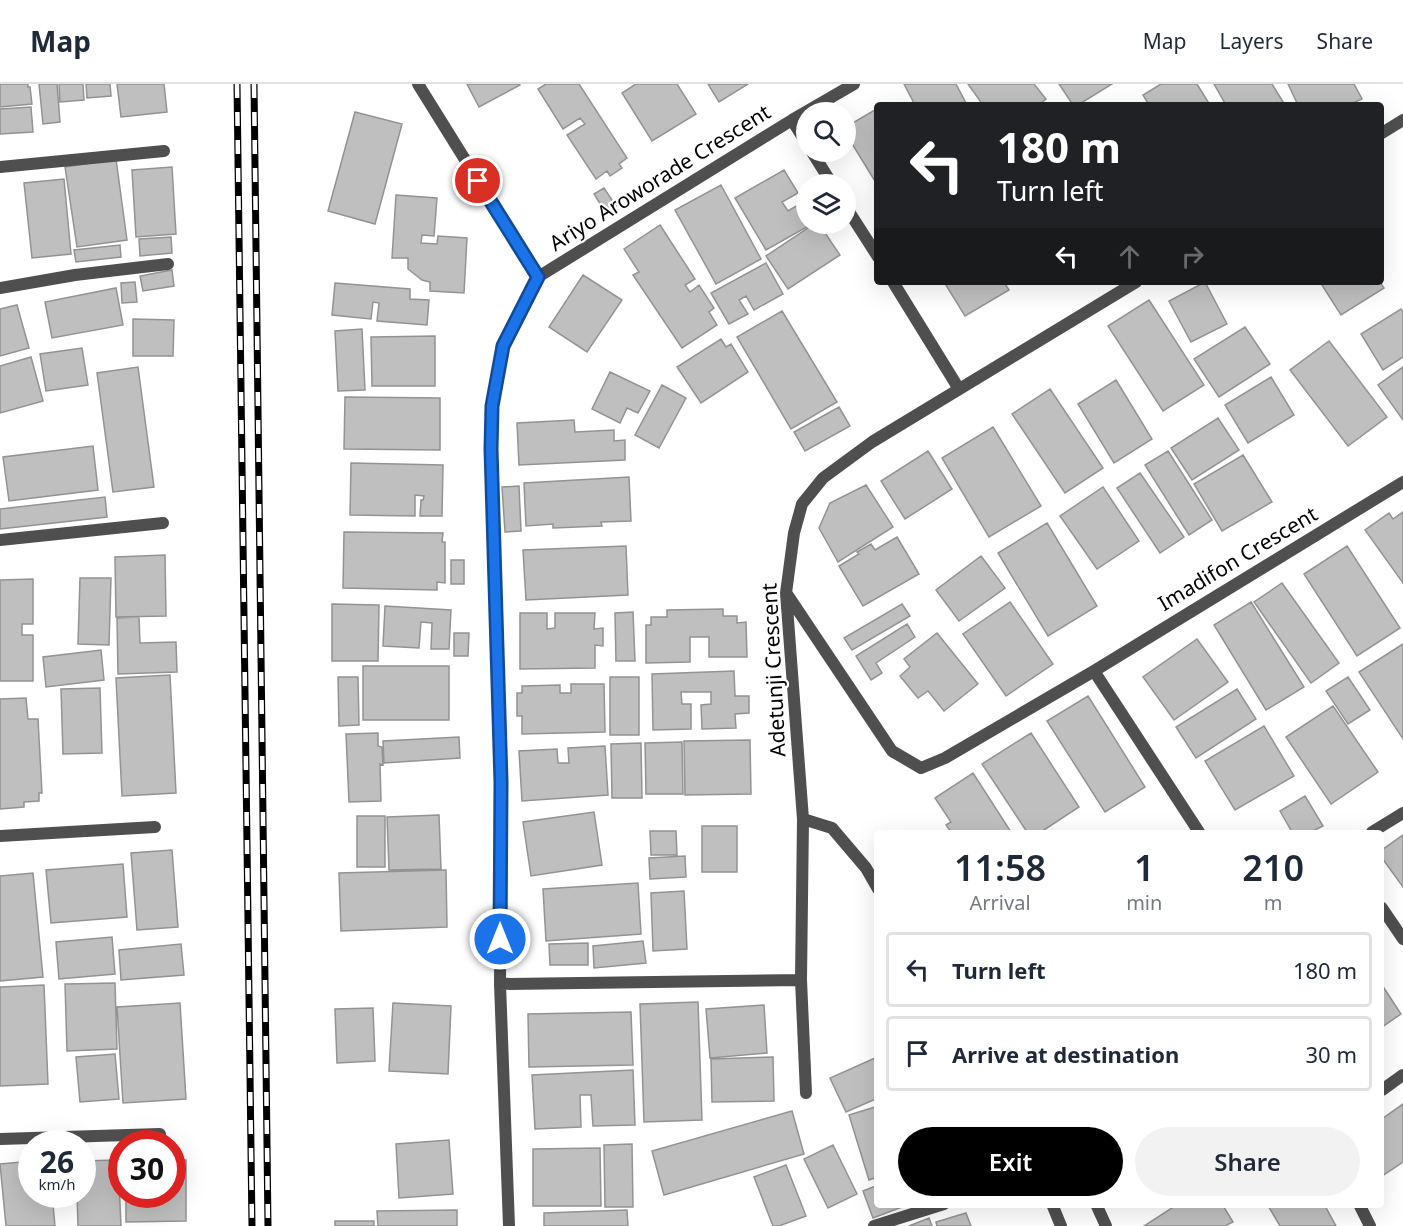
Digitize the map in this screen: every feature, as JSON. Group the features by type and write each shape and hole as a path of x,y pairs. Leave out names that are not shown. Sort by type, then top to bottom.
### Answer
{"street":[{"path":"418,84 538,277"},
{"name":"Ariyo Aroworade Crescent","path":"509,1226 500,984 501,782 491,449 492,406 503,346 538,277 854,84"},
{"path":"792,120 796,126"},
{"path":"1384,132 1403,120"},
{"path":"0,167 164,151"},
{"path":"856,223 874,251"},
{"path":"0,288 75,275 168,264"},
{"path":"895,285 960,388"},
{"name":"Adetunji Crescent","path":"806,1093 801,980 802,819 786,593 794,533 802,504 823,478 872,442 1131,285"},
{"name":"Imadifon Crescent","path":"786,593 892,751 921,768 945,758 1094,671 1403,482"},
{"path":"0,540 163,523"},
{"path":"1094,671 1198,830"},
{"path":"1375,830 1403,813"},
{"path":"802,819 832,828 866,868 874,882"},
{"path":"0,836 155,828"},
{"path":"1384,911 1403,939"},
{"path":"500,984 801,980"},
{"path":"1384,1089 1403,1075"},
{"path":"0,1139 108,1136"},
{"path":"874,1226 931,1208"},
{"path":"1054,1208 1061,1226"},
{"path":"1098,1208 1106,1226"},
{"path":"1361,1208 1370,1226"}],"building":[{"path":"0,84 28,84 32,104 0,107"},
{"path":"39,84 57,84 60,122 43,124"},
{"path":"59,84 83,84 84,100 60,102"},
{"path":"86,84 110,84 111,96 87,98"},
{"path":"117,84 164,84 167,112 121,117"},
{"path":"467,84 519,84 520,85 479,107"},
{"path":"546,84 579,84 627,158 619,164 622,168 610,176 607,171 596,179 567,135 585,124 580,118 563,129 538,89"},
{"path":"636,84 677,84 696,114 652,141 622,93"},
{"path":"708,84 748,84 719,102"},
{"path":"904,84 956,84 965,102 913,102"},
{"path":"968,84 1034,84 1046,99 1042,102 981,102"},
{"path":"1059,84 1112,84 1083,102 1071,102"},
{"path":"1161,84 1197,84 1208,102 1147,102 1143,95"},
{"path":"1214,84 1272,84 1283,102 1224,102"},
{"path":"1288,84 1354,84 1362,99 1356,102 1297,102"},
{"path":"31,107 33,132 0,134 0,109"},
{"path":"874,110 874,180 856,150 856,121"},
{"path":"355,112 402,124 375,224 328,211"},
{"path":"116,159 127,240 77,247 65,167"},
{"path":"172,167 176,234 136,237 132,170"},
{"path":"784,170 796,190 796,194 782,202 788,211 796,206 796,233 766,250 735,198"},
{"path":"64,179 71,254 32,258 24,183"},
{"path":"721,185 761,259 716,284 675,210"},
{"path":"604,188 616,206 606,213 594,194"},
{"path":"396,195 437,198 434,236 422,235 421,243 437,244 438,236 467,238 464,293 430,291 430,282 422,280 408,269 408,258 392,258"},
{"path":"660,225 695,279 685,285 690,292 699,285 714,308 709,312 717,325 682,348 633,275 639,272 624,249"},
{"path":"799,234 826,234 840,255 788,289 766,256"},
{"path":"171,237 172,253 140,256 139,239"},
{"path":"120,245 121,257 76,262 74,250"},
{"path":"766,263 783,294 754,310 746,296 739,300 748,314 729,324 711,293"},
{"path":"172,270 174,286 143,291 140,276"},
{"path":"583,275 622,300 587,352 549,327"},
{"path":"135,282 137,302 122,303 121,283"},
{"path":"335,283 410,289 410,299 429,300 427,325 377,321 379,303 373,302 371,319 332,315"},
{"path":"946,285 1006,285 1009,290 965,316"},
{"path":"1199,285 1207,285 1227,324 1191,342 1169,301"},
{"path":"1322,285 1382,285 1384,288 1341,315"},
{"path":"116,288 123,325 52,338 45,302"},
{"path":"1149,300 1204,385 1163,411 1108,326"},
{"path":"17,305 29,348 0,356 0,309"},
{"path":"1401,309 1403,312 1403,357 1383,370 1361,334"},
{"path":"782,311 837,402 791,429 737,337"},
{"path":"133,319 174,320 173,356 133,356"},
{"path":"1245,327 1270,364 1219,397 1194,359"},
{"path":"362,329 365,390 338,391 335,331"},
{"path":"435,336 435,386 372,386 371,337"},
{"path":"721,339 726,347 731,344 748,372 701,403 677,367"},
{"path":"1329,341 1387,417 1348,446 1290,370"},
{"path":"82,348 88,385 46,391 40,354"},
{"path":"31,357 43,401 0,413 0,366"},
{"path":"138,367 154,487 113,492 97,373"},
{"path":"1403,367 1403,420 1378,385"},
{"path":"610,372 650,391 638,413 627,408 620,423 592,409"},
{"path":"1271,377 1294,415 1248,443 1225,405"},
{"path":"1116,380 1152,439 1114,463 1078,404"},
{"path":"662,385 686,398 659,448 635,435"},
{"path":"1050,389 1103,468 1065,493 1012,414"},
{"path":"345,397 440,398 440,450 344,449"},
{"path":"839,407 850,426 805,451 794,432"},
{"path":"1218,418 1239,450 1192,480 1171,448"},
{"path":"574,420 575,432 614,430 614,441 625,440 625,460 519,465 517,423"},
{"path":"993,427 1041,506 989,537 942,458"},
{"path":"93,446 98,490 9,501 3,457"},
{"path":"928,451 952,489 905,519 881,481"},
{"path":"1168,451 1212,520 1189,535 1145,465"},
{"path":"1243,455 1272,502 1222,531 1194,484"},
{"path":"351,463 443,465 442,516 420,516 421,500 424,496 415,495 415,516 350,515"},
{"path":"1140,473 1184,537 1160,553 1117,488"},
{"path":"629,477 631,521 601,522 602,526 553,528 553,524 526,526 524,483"},
{"path":"866,485 893,527 838,562 819,528 830,503"},
{"path":"519,486 521,531 505,532 502,487"},
{"path":"1103,487 1139,541 1097,569 1060,516"},
{"path":"105,497 107,517 0,529 0,509"},
{"path":"1403,512 1403,583 1365,530 1389,513 1393,519"},
{"path":"1047,523 1097,606 1048,636 998,553"},
{"path":"344,532 443,533 445,583 437,582 437,590 343,588"},
{"path":"897,537 919,574 863,606 839,566 871,544 875,550"},
{"path":"626,546 628,595 526,600 523,550"},
{"path":"1347,546 1400,628 1357,656 1304,574"},
{"path":"165,555 166,616 116,617 115,557"},
{"path":"981,556 1005,588 959,621 936,590"},
{"path":"451,560 464,560 464,584 451,584"},
{"path":"80,578 111,578 109,645 78,644"},
{"path":"33,579 33,624 22,624 22,635 33,635 33,681 0,681 0,580"},
{"path":"1282,583 1339,663 1311,683 1254,602"},
{"path":"1010,602 1053,664 1006,696 963,634"},
{"path":"1251,602 1304,687 1266,710 1214,625"},
{"path":"332,604 379,605 378,661 332,661"},
{"path":"902,604 910,616 852,650 844,638"},
{"path":"385,606 451,610 449,649 431,649 432,623 421,622 419,648 383,646"},
{"path":"723,609 723,616 737,616 737,623 746,622 747,657 709,657 709,637 690,637 690,662 646,663 646,625 651,625 651,617 667,617 667,610"},
{"path":"633,612 635,661 616,661 615,613"},
{"path":"520,613 547,613 547,629 555,628 555,613 595,613 594,629 603,628 603,646 595,645 595,668 520,669"},
{"path":"139,617 140,643 176,642 177,672 118,674 117,618"},
{"path":"907,624 915,637 876,663 882,673 871,680 856,656"},
{"path":"454,633 469,633 468,656 454,656"},
{"path":"937,633 978,684 944,711 928,691 918,698 900,676 910,667 904,659"},
{"path":"1197,639 1228,682 1174,720 1143,677"},
{"path":"1403,644 1403,739 1359,672"},
{"path":"101,650 104,680 46,687 43,657"},
{"path":"363,666 449,666 449,720 363,720"},
{"path":"734,671 735,696 749,696 749,713 735,714 736,728 702,729 701,705 711,704 711,692 681,692 682,704 691,704 691,729 653,730 652,674"},
{"path":"170,675 176,793 122,796 116,678"},
{"path":"338,677 358,677 359,725 339,726"},
{"path":"610,677 639,677 639,735 610,735"},
{"path":"1348,677 1370,710 1348,724 1326,691"},
{"path":"571,684 604,684 605,732 522,734 522,716 517,716 517,693 522,693 522,686 560,685 560,693 571,693"},
{"path":"100,688 102,753 63,754 61,689"},
{"path":"1237,689 1256,719 1196,758 1176,727"},
{"path":"1088,696 1145,787 1105,812 1047,721"},
{"path":"26,698 28,719 38,719 42,793 39,793 39,801 24,802 24,807 0,809 0,699"},
{"path":"1333,706 1378,772 1331,804 1286,737"},
{"path":"1264,726 1294,776 1235,810 1205,761"},
{"path":"378,733 378,746 382,747 383,765 380,764 381,801 349,802 346,734"},
{"path":"1031,733 1079,807 1044,830 1026,830 982,764"},
{"path":"459,737 460,758 384,763 383,741"},
{"path":"750,740 751,794 685,795 684,741"},
{"path":"682,742 683,794 646,794 645,743"},
{"path":"641,743 642,798 612,798 611,744"},
{"path":"605,746 608,795 522,801 519,751 557,749 558,763 569,763 568,748"},
{"path":"973,773 1010,830 950,830 946,825 951,822 935,798"},
{"path":"1305,796 1323,826 1315,830 1291,830 1280,811"},
{"path":"594,812 602,865 531,876 523,822"},
{"path":"439,815 441,869 389,870 387,817"},
{"path":"357,816 385,816 385,867 357,867"},
{"path":"702,826 737,826 737,872 702,872"},
{"path":"650,831 676,831 677,855 651,855"},
{"path":"1403,835 1403,887 1384,861 1384,849"},
{"path":"172,850 178,927 137,930 131,853"},
{"path":"685,856 686,877 650,879 649,858"},
{"path":"123,864 127,917 51,923 46,870"},
{"path":"446,870 447,927 341,931 339,873"},
{"path":"33,873 43,977 0,981 0,876"},
{"path":"638,883 641,934 546,941 543,889"},
{"path":"684,891 687,949 653,951 651,893"},
{"path":"112,937 115,974 59,979 56,942"},
{"path":"643,941 646,963 594,968 593,946"},
{"path":"588,943 588,965 550,965 549,944"},
{"path":"181,944 184,975 121,980 119,950"},
{"path":"115,983 117,1049 67,1051 65,984"},
{"path":"44,985 48,1084 0,1086 0,987"},
{"path":"1384,988 1401,1014 1384,1026"},
{"path":"698,1002 702,1120 644,1122 640,1004"},
{"path":"180,1003 186,1099 123,1103 117,1007"},
{"path":"393,1003 451,1006 448,1074 389,1071"},
{"path":"764,1005 767,1053 710,1058 706,1009"},
{"path":"373,1008 375,1061 337,1063 335,1009"},
{"path":"631,1012 633,1065 529,1067 528,1014"},
{"path":"115,1054 119,1099 80,1102 76,1057"},
{"path":"773,1057 774,1101 712,1102 711,1059"},
{"path":"874,1058 874,1100 846,1112 830,1078"},
{"path":"633,1070 635,1125 593,1126 591,1095 580,1095 581,1127 535,1129 532,1075"},
{"path":"1403,1104 1403,1162 1384,1175 1384,1118"},
{"path":"874,1107 874,1178 869,1180 849,1115"},
{"path":"792,1111 804,1154 664,1195 652,1151"},
{"path":"449,1140 453,1194 399,1198 396,1144"},
{"path":"632,1144 633,1207 605,1207 604,1145"},
{"path":"833,1145 857,1194 828,1208 804,1159"},
{"path":"600,1148 601,1206 533,1206 533,1149"},
{"path":"108,1160 108,1208 120,1208 121,1226 78,1226 77,1208 96,1208 96,1161"},
{"path":"18,1162 18,1208 53,1208 55,1226 6,1226 0,1164"},
{"path":"786,1165 806,1216 773,1226 754,1177"},
{"path":"874,1187 874,1208 899,1208 873,1218 863,1191"},
{"path":"126,1208 186,1208 186,1221 126,1222"},
{"path":"1172,1208 1224,1208 1233,1222 1225,1226 1144,1226"},
{"path":"1269,1208 1326,1208 1336,1226 1280,1226"},
{"path":"457,1210 457,1226 378,1226 377,1211"},
{"path":"627,1210 628,1226 544,1226 544,1213"},
{"path":"966,1213 971,1226 937,1226 936,1222"},
{"path":"929,1218 932,1226 909,1226"},
{"path":"335,1221 374,1221 374,1226 335,1226"}],"railway":[{"path":"237,84 252,1226"},
{"path":"254,84 268,1226"}],"route":[{"path":"478,181 538,277 503,346 492,406 491,449 501,782 500,939"}]}
